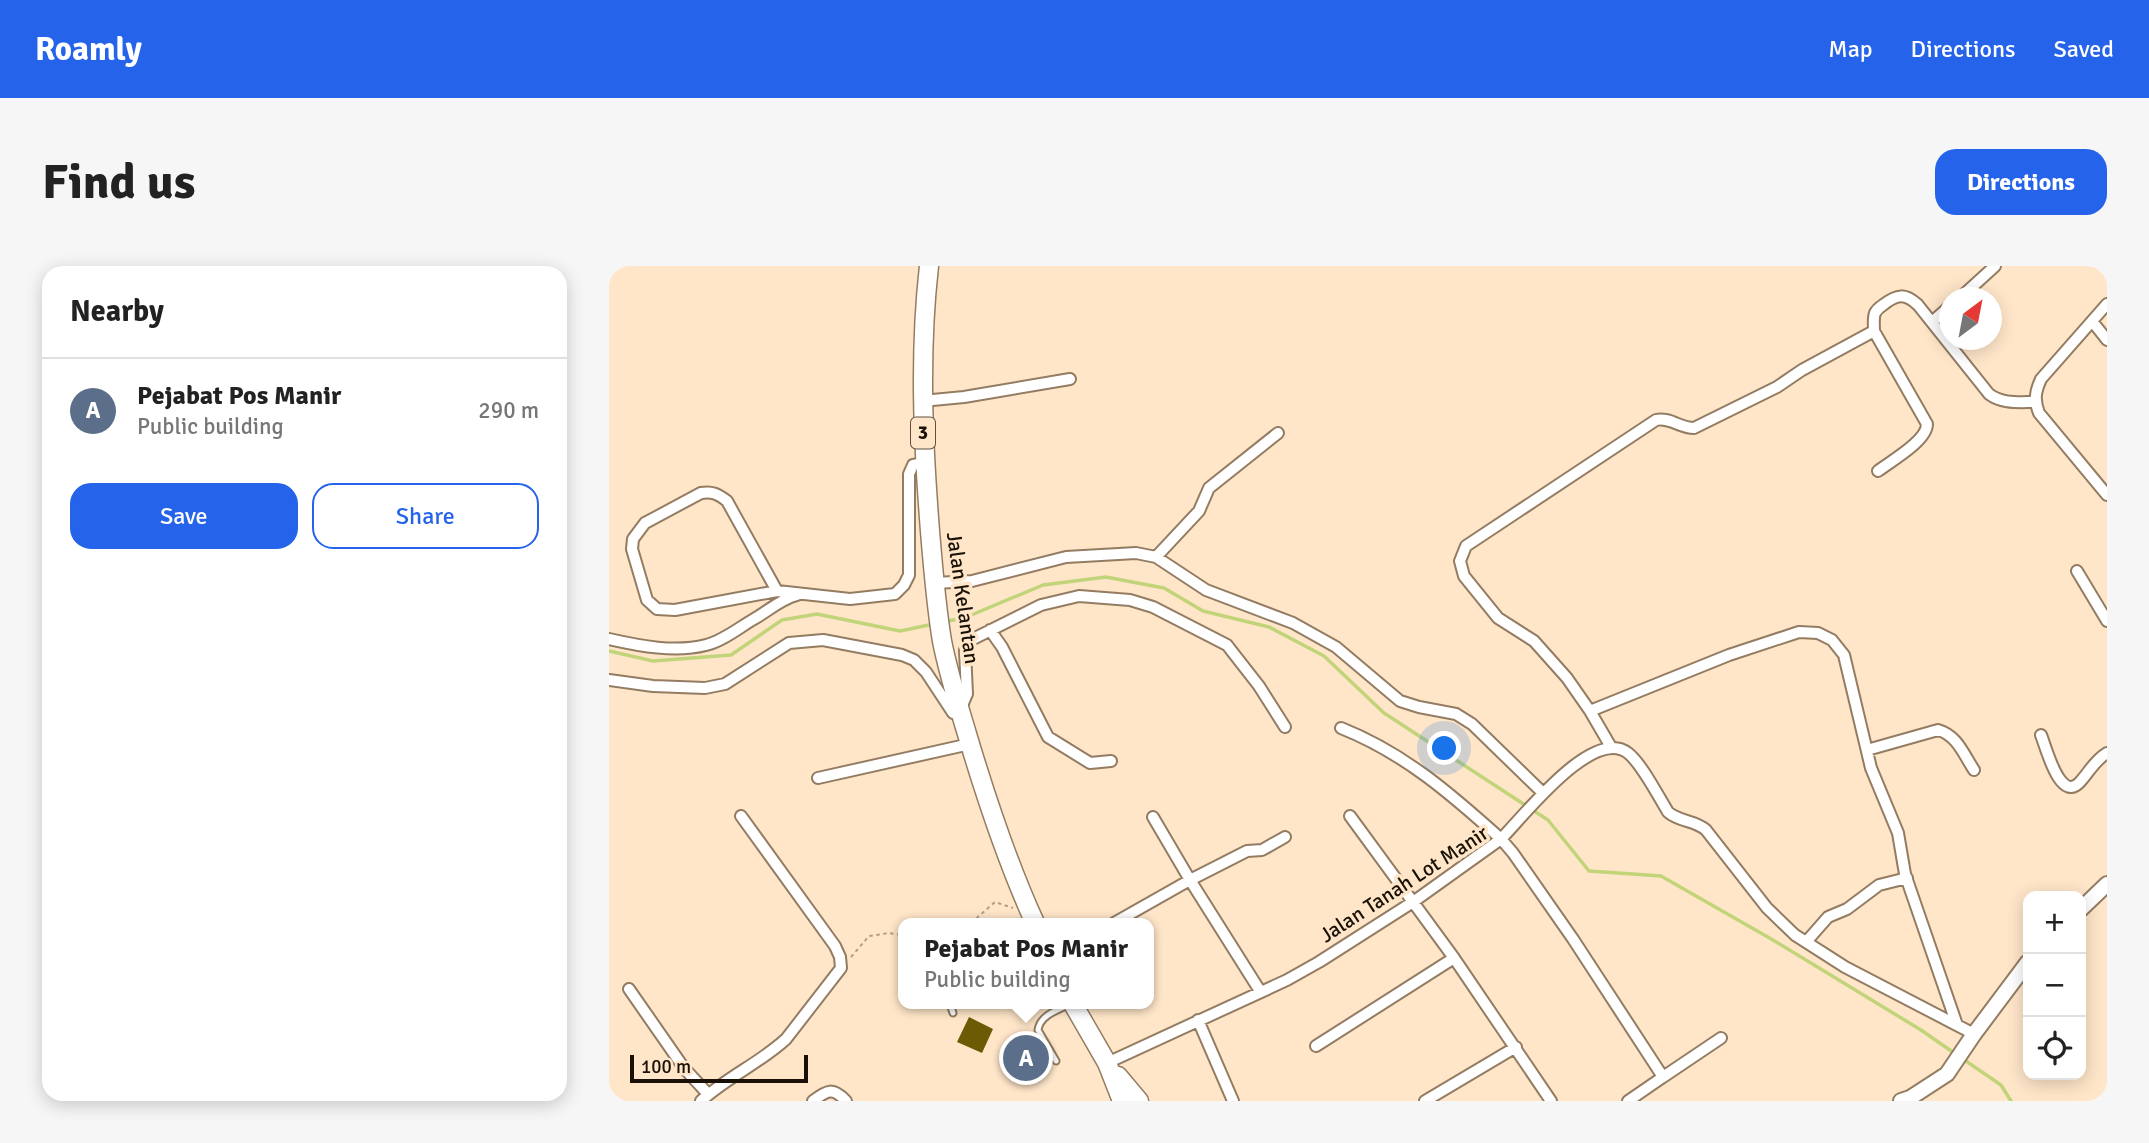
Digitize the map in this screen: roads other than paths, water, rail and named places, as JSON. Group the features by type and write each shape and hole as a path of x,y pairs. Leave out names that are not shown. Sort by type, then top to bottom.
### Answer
{"highway":[{"name":"Jalan Kelantan","path":"929,266 922,401 936,591 943,643 988,806 1029,916"},
{"path":"1074,1009 1107,1063 1139,1101"},
{"path":"1107,1063 1122,1101"}],"street":[{"path":"1972,287 1995,266"},
{"path":"1878,471 1920,440 1927,430 1927,424 1874,331 1875,313 1894,296 1903,295 1910,298 1995,399 2005,402 2035,402"},
{"path":"2107,304 2041,379 2035,402 2039,414 2107,495"},
{"path":"1932,322 1939,316"},
{"path":"2092,321 2107,340"},
{"path":"1607,749 1590,711 1567,678 1534,641 1503,623 1468,581 1460,561 1466,546 1656,420 1663,419 1683,427 1694,428 1777,387 1802,370 1874,331"},
{"path":"922,401 964,397 1070,379"},
{"path":"1156,557 1199,511 1204,496 1216,481 1278,433"},
{"path":"777,591 727,501 719,495 701,493 645,523 633,539 632,549 647,600 657,609 675,610 777,591 850,599 895,594 904,585 908,575 909,474 913,465 925,463"},
{"path":"936,591 1066,557 1136,553 1156,557 1206,590 1293,623 1336,647 1400,701 1456,714 1472,723 1539,797"},
{"path":"2077,571 2107,621"},
{"path":"609,639 639,646 680,649 707,645 775,607 785,598 799,594"},
{"path":"609,680 653,686 705,688 725,684 789,643 824,640 902,655 914,660 926,672 953,713 960,712 967,694 965,650 969,641 1041,605 1079,596 1130,600 1153,607 1227,645 1286,727"},
{"path":"990,630 1002,647 1048,737 1090,763 1111,761"},
{"path":"1590,711 1729,655 1799,632 1818,633 1832,640 1844,655 1871,768 1898,833 1907,878 1957,1025"},
{"path":"1341,728 1392,752 1439,784 1501,839 1539,797 1581,759 1607,749 1618,748 1627,752 1668,812 1706,830 1766,908 1783,925 1845,967 1957,1025 1972,1037"},
{"path":"1867,750 1938,730 1955,739 1974,770"},
{"path":"2041,734 2057,776 2062,783 2069,786 2074,787 2079,783 2096,760 2107,753"},
{"path":"818,778 970,744"},
{"path":"629,989 704,1098 786,1039 841,968 841,957 835,946 741,816"},
{"path":"1350,816 1454,958 1551,1101"},
{"path":"1153,817 1260,991"},
{"path":"1123,918 1247,851 1262,850 1285,837"},
{"name":"Jalan Tanah Lot Manir","path":"1107,1063 1319,962 1413,902 1501,839 1573,939 1663,1077"},
{"path":"1806,942 1828,917 1847,909 1879,885 1907,878"},
{"path":"2086,904 2107,884"},
{"path":"1316,1046 1454,958"},
{"path":"1901,1101 1947,1074 2023,969"},
{"path":"1198,1020 1233,1101"},
{"path":"1628,1101 1721,1038"},
{"path":"1425,1101 1516,1046"},
{"path":"813,1101 830,1091 838,1093 846,1101"}],"lane":[{"path":"952,1009 953,1013"},
{"path":"1056,1061 1038,1030 1038,1025 1062,1009"}],"waterway":[{"path":"945,622 969,616 1043,585 1106,577 1164,588 1203,611 1269,627 1324,656 1384,713 1548,820 1589,871 1661,876 1773,940 1921,1030 1957,1055"},
{"path":"609,651 653,661 731,655 782,620 817,614 900,631 934,624"},
{"path":"1963,1059 2001,1085 2011,1101"}],"place":[{"name":"Pejabat Pos Manir","path":"1026,1058"}]}
